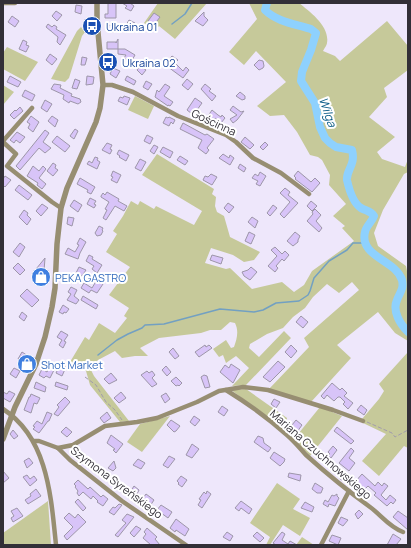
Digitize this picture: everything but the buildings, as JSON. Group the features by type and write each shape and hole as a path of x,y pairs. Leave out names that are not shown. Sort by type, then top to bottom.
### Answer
{"street":[{"path":"3,3 15,3"},
{"path":"3,439 39,354 48,324 54,288 61,208 71,179 98,118 102,101 103,85 97,22 97,3"},
{"name":"Gościnna","path":"103,85 112,85 133,92 178,116 226,136 236,142 253,158 282,173 309,194"},
{"path":"32,108 3,142 16,154 7,166 61,208"},
{"path":"58,448 73,445 105,426 157,418 197,402 219,391 243,387 268,390 363,421"},
{"name":"Mariana Czuchnowskiego","path":"226,390 287,435 306,455 349,491 381,515 387,523 396,530 403,532"},
{"path":"3,409 12,416 34,441 47,480 52,504 56,545"},
{"name":"Szymona Syreńskiego","path":"34,441 39,441 58,448 70,460 122,501 186,545"},
{"path":"321,545 349,491"}],"path":[{"path":"85,377 96,385 106,402 121,418 123,424"},
{"path":"363,421 392,433 395,437 408,430"}],"green space":[{"path":"158,3 207,3 175,39 159,26 155,31 144,23"},
{"path":"249,3 299,3 318,20 325,31 327,43 323,51 335,56 340,61 387,21 408,46 408,70 384,88 387,97 369,117 395,137 377,152 382,159 405,167 408,159 408,172 404,174 383,210 374,233 378,246 406,266 408,276 408,341 395,333 378,312 337,345 351,358 311,402 269,389 309,347 304,338 359,290 352,282 339,293 327,284 313,297 305,308 293,317 283,328 267,334 250,344 249,348 259,357 284,331 291,338 246,385 232,386 249,368 236,356 226,363 223,355 219,357 213,349 226,340 231,348 234,347 237,338 237,329 235,323 230,322 221,330 210,330 201,333 159,338 140,348 148,356 122,358 115,351 98,360 90,368 94,376 129,421 120,422 90,385 86,371 78,364 70,362 85,337 89,340 99,323 115,333 127,318 124,316 129,308 109,295 130,267 106,252 117,234 113,231 131,201 138,205 140,201 154,209 156,206 194,225 202,211 142,175 157,154 214,189 212,194 216,197 215,206 217,212 224,216 230,237 260,252 254,260 244,262 233,255 211,248 205,263 226,269 230,268 252,289 282,282 294,292 304,285 312,271 354,241 342,228 345,226 333,216 346,204 329,185 330,175 322,160 318,157 310,155 297,132 284,115 270,116 257,106 286,82 256,51 244,65 229,52 257,19"},
{"path":"81,27 85,32 82,36 69,78 65,82 51,79 77,31"},
{"path":"7,47 38,62 25,81 3,69 3,53"},
{"path":"3,85 14,92 3,105"},
{"path":"135,96 154,106 148,119 128,110"},
{"path":"408,352 408,448 404,446 379,476 362,461 386,434 363,423 362,419 384,391 379,384"},
{"path":"246,389 287,418 286,430 231,390"},
{"path":"320,407 342,416 310,456 294,439"},
{"path":"170,416 142,452 127,442 140,424"},
{"path":"277,483 300,499 293,509 310,518 300,536 283,525 270,545 266,545 270,537 250,523"},
{"path":"48,501 51,545 3,545 3,533"},
{"path":"302,537 314,545 296,545"}],"waterway":[{"path":"172,24 185,14 192,3"},
{"name":"Wilga","path":"267,3 265,10 270,14 287,22 311,29 316,33 302,72 301,81 315,103 320,127 325,138 336,147 352,150 353,160 347,176 350,191 358,206 370,212 374,216 365,232 367,247 372,253 393,268 402,280 402,288 395,309 402,325 408,332"},
{"path":"98,355 117,340 142,328 145,325 164,324 220,309 254,312 263,310 276,303 299,301 308,295 314,278 329,261 347,250 353,243 365,243"}],"place":[{"name":"Ukraina 01","path":"92,26"},
{"name":"Ukraina 02","path":"108,62"},
{"name":"PEKA GASTRO","path":"41,277"},
{"name":"Shot Market","path":"27,364"}]}
